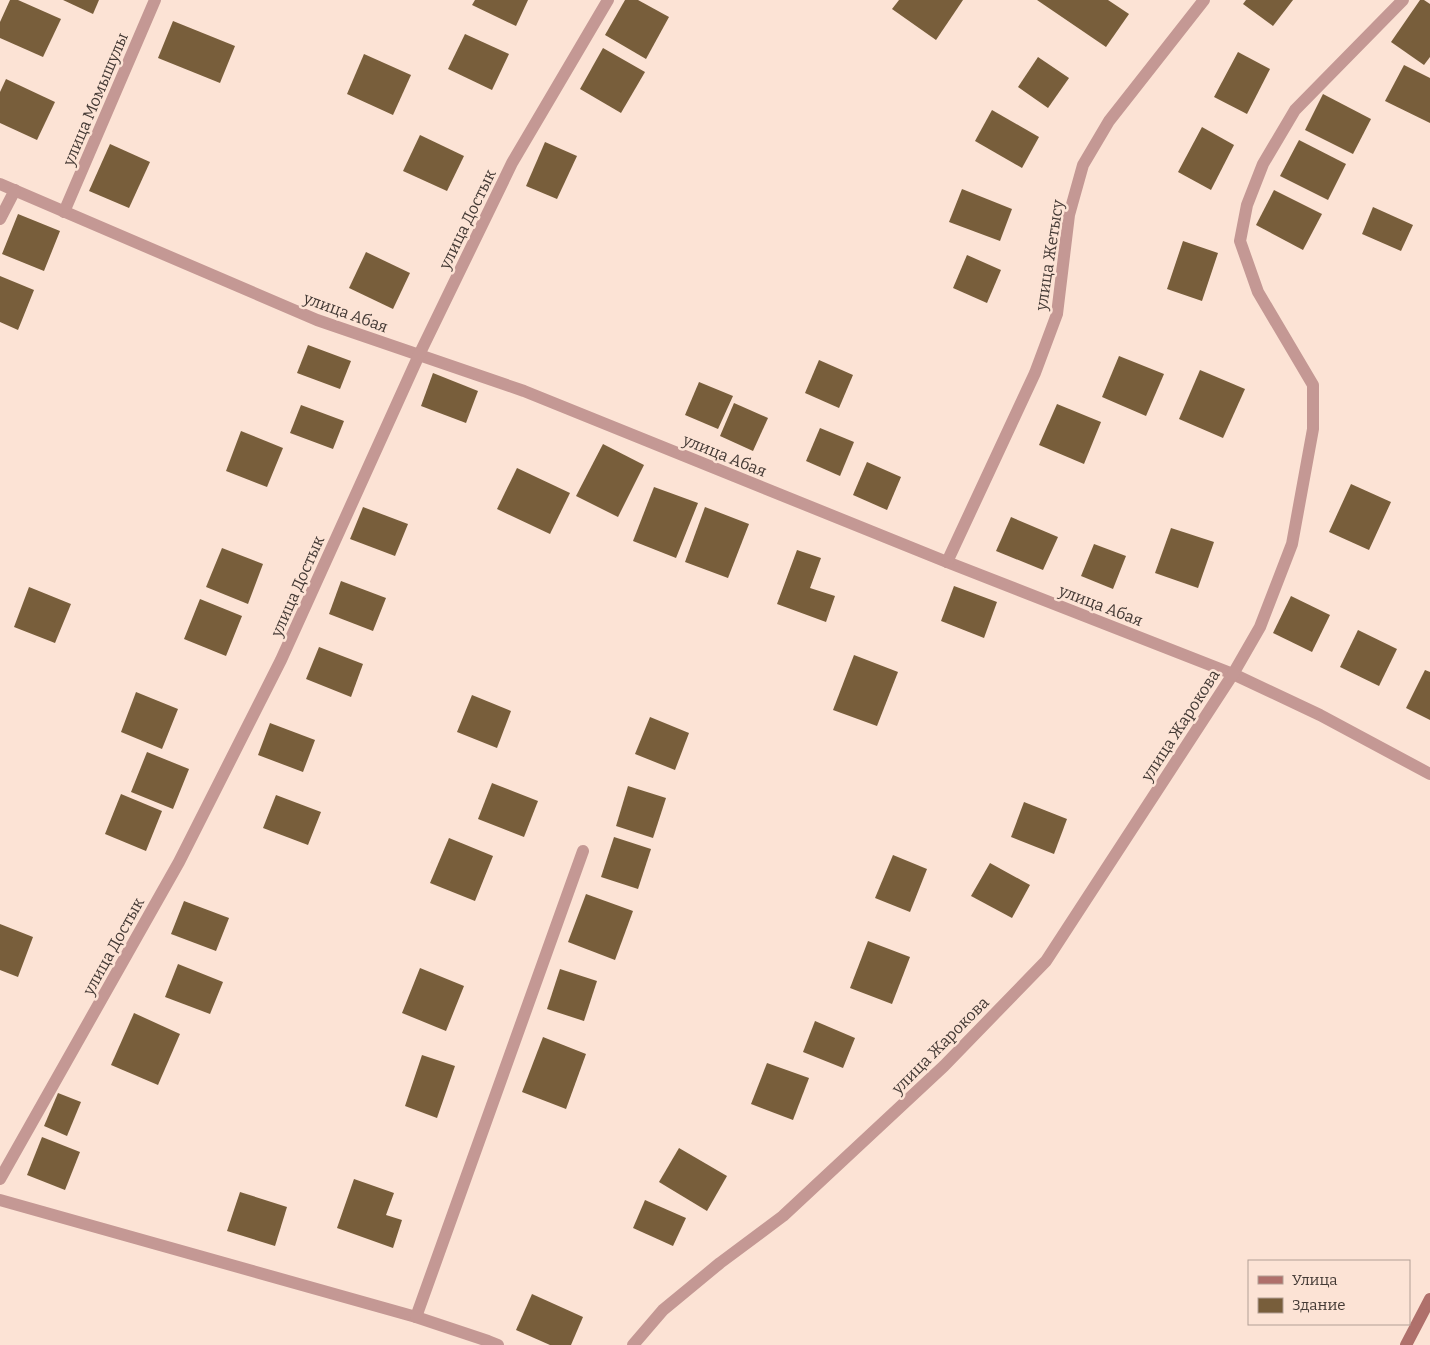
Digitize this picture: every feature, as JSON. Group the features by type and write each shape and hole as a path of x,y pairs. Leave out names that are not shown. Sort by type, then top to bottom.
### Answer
{"main road":[{"path":"1406,1345 1430,1299"}],"street":[{"name":"улица Момышулы","path":"64,212 155,0"},
{"name":"улица Достык","path":"0,1179 183,853 282,660 419,355 512,163 608,0"},
{"name":"улица Жетысу","path":"947,562 1035,373 1057,314 1069,215 1082,165 1109,121 1204,0"},
{"name":"улица Жарокова","path":"633,1345 664,1310 720,1263 783,1216 944,1066 1046,961 1233,674 1260,627 1292,544 1313,429 1313,385 1258,292 1240,241 1247,205 1263,164 1295,110 1403,0"},
{"name":"улица Абая","path":"0,184 317,320 524,391 947,562 1233,674 1320,715 1430,774"},
{"path":"0,219 15,190"},
{"path":"416,1317 583,851"},
{"path":"0,1200 416,1317 498,1345"}],"building":[{"path":"10,0 18,0 61,19 43,57 0,38 0,22"},
{"path":"63,0 99,0 93,14"},
{"path":"475,0 528,0 516,26 472,5"},
{"path":"625,0 638,0 669,17 646,59 605,35"},
{"path":"899,0 963,0 936,40 892,9"},
{"path":"1037,0 1108,0 1129,14 1106,47"},
{"path":"1246,0 1293,0 1273,26 1243,4"},
{"path":"1420,0 1430,4 1430,57 1424,65 1391,42"},
{"path":"173,21 235,46 220,83 158,58"},
{"path":"465,34 509,54 492,90 448,69"},
{"path":"603,48 645,72 621,113 580,89"},
{"path":"1238,52 1270,69 1247,114 1214,97"},
{"path":"364,54 411,75 393,115 347,94"},
{"path":"1038,57 1069,78 1048,108 1018,87"},
{"path":"1404,65 1430,78 1430,123 1385,101"},
{"path":"6,79 55,102 37,140 0,123 0,92"},
{"path":"1323,94 1371,119 1353,154 1305,130"},
{"path":"992,110 1039,137 1022,168 975,141"},
{"path":"1202,127 1234,145 1211,190 1178,172"},
{"path":"420,135 464,156 447,191 403,171"},
{"path":"1299,140 1346,164 1328,200 1280,176"},
{"path":"545,142 577,156 557,199 526,186"},
{"path":"110,144 150,162 129,208 89,191"},
{"path":"962,189 1012,209 1000,241 949,222"},
{"path":"1274,190 1322,214 1303,250 1256,225"},
{"path":"1373,207 1413,225 1401,251 1362,234"},
{"path":"18,214 60,231 44,271 2,254"},
{"path":"1183,241 1218,253 1202,301 1167,289"},
{"path":"366,252 410,273 393,309 349,288"},
{"path":"967,255 1001,270 987,303 953,288"},
{"path":"0,276 34,290 18,330 0,322"},
{"path":"308,345 351,361 340,389 297,373"},
{"path":"1119,356 1164,374 1146,416 1102,397"},
{"path":"819,360 853,375 839,408 805,393"},
{"path":"1200,370 1245,389 1223,438 1179,419"},
{"path":"433,373 478,391 466,423 421,406"},
{"path":"699,382 733,396 718,429 685,415"},
{"path":"734,403 768,418 753,451 720,436"},
{"path":"1057,404 1101,422 1084,464 1039,445"},
{"path":"301,405 344,421 333,449 290,433"},
{"path":"820,428 854,442 840,476 806,461"},
{"path":"241,431 283,448 267,487 226,471"},
{"path":"603,444 644,465 618,517 576,496"},
{"path":"867,462 901,477 887,510 853,495"},
{"path":"517,468 570,493 550,534 497,509"},
{"path":"1351,484 1391,502 1369,550 1329,532"},
{"path":"654,487 698,503 676,558 633,541"},
{"path":"363,507 408,524 395,556 350,539"},
{"path":"705,507 749,524 728,578 685,562"},
{"path":"1011,517 1058,537 1043,570 996,551"},
{"path":"1171,528 1214,542 1198,588 1155,573"},
{"path":"1094,544 1126,556 1113,589 1081,576"},
{"path":"222,548 263,564 248,604 206,587"},
{"path":"797,550 821,558 810,588 835,596 826,622 777,604"},
{"path":"341,581 386,598 373,631 329,614"},
{"path":"954,586 997,602 984,638 941,621"},
{"path":"29,587 71,604 55,643 14,627"},
{"path":"1291,596 1330,615 1312,652 1273,633"},
{"path":"200,599 242,616 226,656 184,639"},
{"path":"1358,630 1397,649 1379,686 1340,667"},
{"path":"319,647 363,664 351,697 306,679"},
{"path":"854,655 898,672 877,726 833,710"},
{"path":"1425,670 1430,672 1430,720 1406,708"},
{"path":"136,692 178,709 162,749 121,732"},
{"path":"472,695 511,711 497,748 457,732"},
{"path":"650,717 689,733 675,770 635,754"},
{"path":"270,723 315,740 303,772 258,755"},
{"path":"147,752 189,769 173,809 131,792"},
{"path":"492,783 538,801 524,837 478,819"},
{"path":"628,786 666,798 653,838 616,826"},
{"path":"121,794 162,811 146,851 105,834"},
{"path":"276,795 321,812 308,845 263,828"},
{"path":"1024,802 1067,819 1054,854 1011,837"},
{"path":"614,837 651,849 638,889 601,877"},
{"path":"449,838 493,856 475,901 430,883"},
{"path":"893,855 927,869 910,912 875,898"},
{"path":"990,863 1030,885 1012,918 971,896"},
{"path":"586,894 633,911 615,960 568,942"},
{"path":"184,901 229,918 216,951 171,934"},
{"path":"0,924 33,937 18,977 0,970"},
{"path":"868,941 910,957 892,1004 850,988"},
{"path":"178,964 223,982 210,1014 165,997"},
{"path":"420,968 464,986 446,1031 402,1013"},
{"path":"560,969 597,981 584,1021 547,1009"},
{"path":"134,1013 180,1034 158,1085 111,1065"},
{"path":"815,1021 855,1038 843,1068 803,1052"},
{"path":"543,1037 586,1054 566,1109 522,1092"},
{"path":"422,1055 455,1066 437,1118 405,1106"},
{"path":"767,1063 809,1078 793,1120 751,1104"},
{"path":"58,1093 81,1102 67,1136 44,1126"},
{"path":"42,1137 80,1152 65,1190 27,1175"},
{"path":"679,1148 727,1176 707,1211 659,1182"},
{"path":"354,1179 394,1193 386,1215 402,1220 393,1248 337,1228"},
{"path":"240,1192 287,1207 275,1246 227,1231"},
{"path":"645,1200 686,1218 673,1246 633,1228"},
{"path":"532,1294 583,1317 571,1345 550,1345 516,1330"}]}
